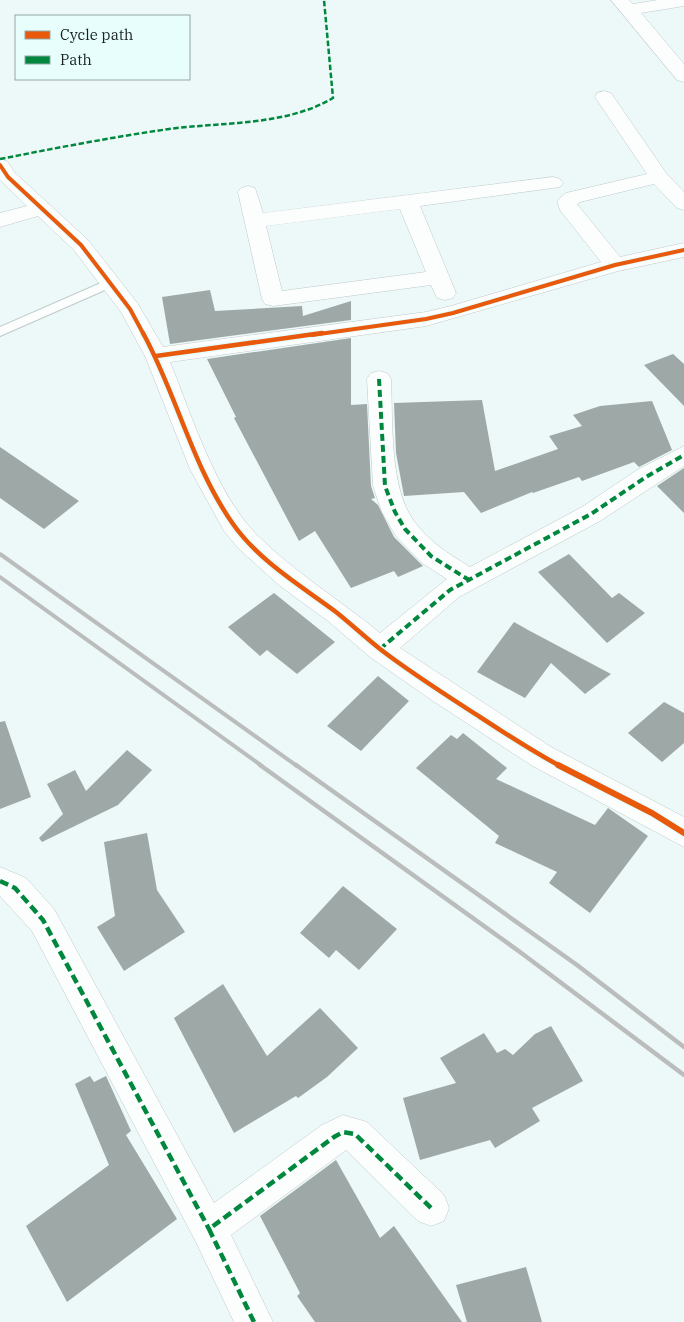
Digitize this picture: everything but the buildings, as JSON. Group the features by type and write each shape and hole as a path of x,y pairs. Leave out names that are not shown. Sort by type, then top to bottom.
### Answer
{"street":[{"path":"624,5 684,1"},
{"path":"624,5 675,54 684,76"},
{"path":"604,97 659,177 684,204"},
{"path":"0,165 8,177 81,245 130,309 156,356 202,469 233,524 248,542 288,579 337,613 380,649 517,741 684,833"},
{"path":"615,265 567,204 567,201 573,197 659,177"},
{"path":"254,221 553,184"},
{"path":"248,192 273,299 439,276"},
{"path":"408,202 453,313"},
{"path":"0,220 42,208"},
{"path":"156,356 402,323 453,313 615,265 684,250"},
{"path":"379,379 385,486 395,512 405,529 431,556 469,580"},
{"path":"380,649 450,590 519,555 591,514 653,472 684,455"},
{"path":"0,881 14,888 43,920 209,1229 254,1322"},
{"path":"209,1229 344,1132 355,1134 431,1208"}],"lane":[{"path":"0,332 110,283"}],"railway":[{"path":"0,554 297,766"},
{"path":"0,577 262,766"},
{"path":"260,765 520,952 684,1075"},
{"path":"296,765 577,965 684,1047"}],"marked path":[{"path":"0,159 170,129 281,116 321,105 333,98 324,0"},
{"path":"379,379 385,486 395,512 405,529 431,556 469,580"},
{"path":"380,649 450,590 591,514 646,477 684,455"},
{"path":"0,881 15,888 43,920 209,1229"},
{"path":"254,1322 209,1229 334,1137 343,1132 355,1134 431,1208"}],"cycle path":[{"path":"0,165 8,177 81,245 130,309 156,356 202,469 233,524 248,542 289,579 337,613 380,649 443,693 541,756 652,813 684,833"},
{"path":"156,356 426,319 453,313 615,265 684,250"}]}
